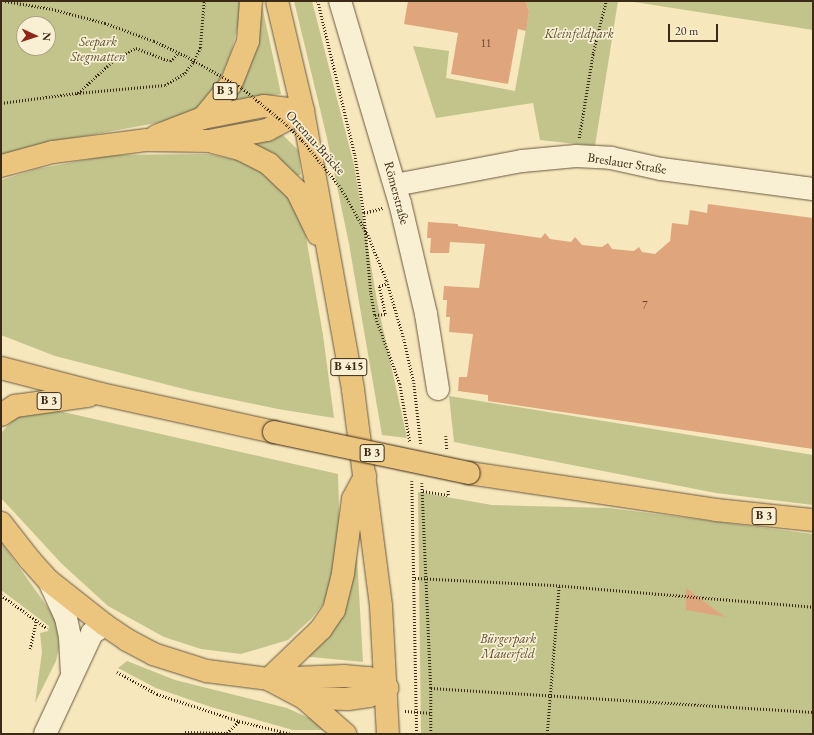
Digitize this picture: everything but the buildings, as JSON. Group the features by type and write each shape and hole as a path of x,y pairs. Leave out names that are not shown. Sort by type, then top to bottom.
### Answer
{"main road":[{"name":"B 3","path":"203,118 231,84 248,41 251,1"},
{"name":"B 415","path":"276,1 303,111 331,258 353,390 381,606 388,734"},
{"name":"B 3","path":"147,140 203,118 264,106 303,111"},
{"name":"B 3","path":"209,142 267,130 303,111"},
{"name":"B 3","path":"1,166 52,152 147,140 209,142 240,149 269,164 297,191 331,258"},
{"name":"B 3","path":"1,352 61,385"},
{"name":"B 3","path":"1,368 61,385 101,394 469,473 723,511 813,520"},
{"name":"B 3","path":"1,416 15,406 101,394"},
{"name":"B 3","path":"269,679 321,629 334,610 343,573 354,499 365,476"},
{"path":"1,523 30,560 49,581 105,625 153,654 207,671 269,679 344,676 369,678 386,688"},
{"path":"269,679 304,698 345,734"},
{"path":"304,698 348,699 369,696 386,688"}],"street":[{"name":"Römerstraße","path":"340,1 398,194 426,314 438,389"},
{"name":"Breslauer Straße","path":"398,194 522,161 576,156 611,158 661,169 813,189"},
{"path":"49,581 66,618 70,637 72,674"},
{"path":"45,734 65,694 72,674 92,633 105,625"},
{"path":"65,694 93,656 101,641 105,625"}],"path":[{"name":"Ortenau-Brücke","path":"5,1 52,9 98,21 154,41 186,56 242,88 278,116 303,141 349,200 368,235 387,282 404,339 414,383 421,447"},
{"path":"1,103 78,93 165,85 185,73 200,48 204,1"},
{"path":"318,1 355,155 364,214"},
{"path":"576,156 593,53 606,1"},
{"path":"78,93 115,59 136,48 170,61 179,53"},
{"path":"375,315 385,314 379,286 387,282"},
{"path":"422,476 432,713 430,734"},
{"path":"415,578 559,586 813,607"},
{"path":"548,734 559,586"},
{"path":"1,595 47,628"},
{"path":"30,649 36,621"},
{"path":"117,672 157,694 239,721 292,734"},
{"path":"431,688 550,694 813,712"},
{"path":"417,734 417,711 432,713"},
{"path":"185,732 227,733 239,721"}],"green space":[{"name":"Seepark Stegmatten","path":"1,1 239,1 239,22 231,52 219,81 198,109 167,121 53,142 1,155"},
{"path":"261,1 281,94 230,101"},
{"path":"294,1 312,1 354,165 377,301 407,438 382,435 349,244 327,138"},
{"path":"526,1 618,1 595,146 540,140 533,103 436,118 413,46 449,51 446,78 515,91 529,12"},
{"name":"Kleinfeldpark","path":"628,1 813,1 813,30"},
{"path":"283,135 298,150 301,175 296,176 289,167 254,145 254,141"},
{"path":"208,154 236,160 254,167 267,176 283,191 296,209 306,237 323,335 334,418 278,409 192,391 55,356 1,335 1,180 37,169 110,155"},
{"path":"449,396 813,455 813,505 716,493 454,442"},
{"path":"50,409 338,474 340,544 333,582 323,604 311,619 288,640 241,654 201,649 164,637 108,606 62,564 1,498 1,433 13,420 29,410"},
{"name":"Bürgerpark Mauerfeld","path":"418,492 492,505 609,508 813,534 813,734 421,734"},
{"path":"1,542 54,616 58,630 59,648 56,661 35,703 42,652 40,633 48,631 49,626 1,590"},
{"path":"355,558 357,558 363,662 301,656"},
{"path":"127,661 175,680 287,708 309,718 327,730 293,730 211,707 156,688 118,668"}]}
